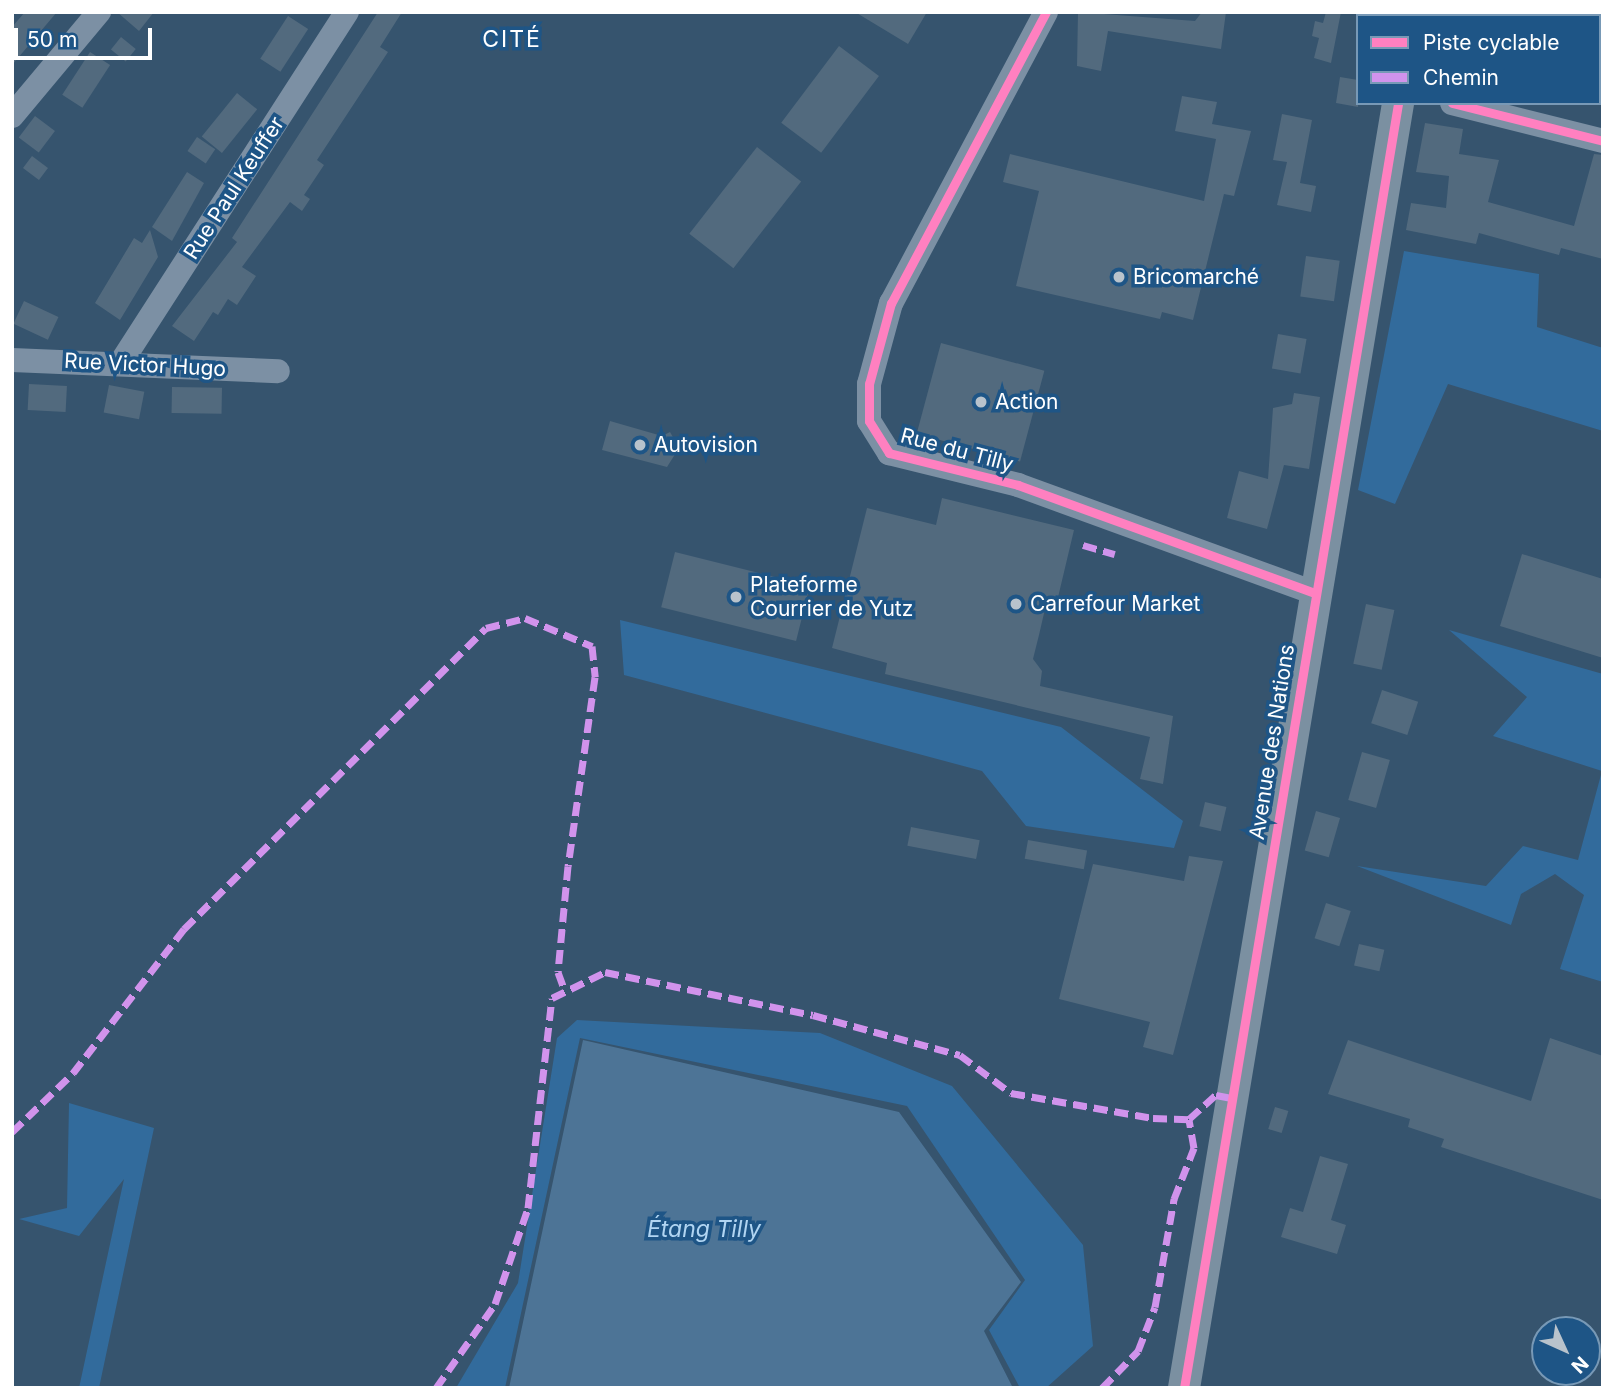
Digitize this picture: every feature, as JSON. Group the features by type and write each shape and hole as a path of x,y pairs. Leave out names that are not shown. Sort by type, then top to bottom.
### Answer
{"main road":[{"name":"Avenue des Nations","path":"1184,1388 1314,593 1398,105"}],"street":[{"path":"12,116 99,12"},
{"name":"Rue Paul Keuffer","path":"120,364 347,12"},
{"name":"Rue du Tilly","path":"1046,12 891,303 869,384 869,421 889,453 1018,485 1314,593"},
{"path":"1460,105 1603,141"},
{"name":"Rue Victor Hugo","path":"12,360 278,371"}],"shaded area":[{"path":"1404,251 1539,274 1537,327 1603,348 1603,431 1448,384 1395,504 1358,490"},
{"path":"620,620 1061,727 1183,821 1174,848 1026,826 982,771 624,675"},
{"path":"1449,630 1603,674 1603,982 1560,969 1584,895 1555,874 1521,894 1511,925 1357,866 1486,886 1523,846 1578,860 1602,771 1493,736 1527,697"},
{"path":"577,1020 820,1033 952,1086 1083,1245 1093,1346 1046,1388 1020,1388 989,1330 1025,1280 907,1106 580,1038 505,1388 456,1388 518,1283 557,1038"},
{"path":"69,1103 154,1128 99,1388 79,1388 124,1179 79,1236 19,1219 67,1208"}],"water":[{"name":"Étang Tilly","path":"583,1040 899,1112 1021,1282 984,1331 1013,1388 509,1388"}],"building":[{"path":"25,12 57,12 12,65 12,27"},
{"path":"117,12 154,12 139,31"},
{"path":"378,12 402,12 380,47 388,52 317,160 324,165 304,195 310,199 302,211 290,202 242,267 256,276 237,305 228,299 218,315 213,312 194,341 172,326 237,242 232,238"},
{"path":"855,12 927,12 908,44"},
{"path":"1078,12 1195,21 1202,12 1226,12 1221,49 1108,31 1101,71 1077,66"},
{"path":"1326,12 1341,12 1331,63 1314,58 1319,38 1312,36 1315,21 1323,23"},
{"path":"288,16 308,29 280,72 260,59"},
{"path":"121,37 136,49 126,61 111,49"},
{"path":"839,46 879,76 821,153 781,123"},
{"path":"90,52 110,65 82,108 62,95"},
{"path":"1340,77 1356,80 1358,107 1336,103"},
{"path":"237,93 257,109 222,153 202,137"},
{"path":"1182,96 1217,102 1212,124 1251,131 1234,196 1224,194 1193,320 1162,312 1160,319 1016,286 1039,191 1003,182 1010,154 1204,201 1216,139 1175,131"},
{"path":"1282,114 1312,120 1300,183 1316,186 1311,212 1277,205 1287,162 1273,160"},
{"path":"35,116 55,131 39,153 19,138"},
{"path":"1425,123 1463,129 1459,154 1499,160 1488,202 1574,226 1594,154 1603,155 1603,259 1561,248 1559,255 1479,233 1476,244 1406,230 1411,203 1446,208 1449,176 1416,172"},
{"path":"197,137 215,149 206,163 187,151"},
{"path":"757,147 801,181 733,268 689,234"},
{"path":"32,156 48,168 39,180 23,168"},
{"path":"187,172 204,183 172,241 152,227"},
{"path":"150,230 158,257 120,320 95,303 134,238 142,243"},
{"path":"1306,256 1340,261 1334,301 1300,297"},
{"path":"24,301 58,317 48,340 13,324"},
{"path":"1278,334 1307,339 1300,374 1272,368"},
{"name":"Action","path":"941,343 1044,371 1020,461 917,434"},
{"path":"29,384 67,386 66,412 28,410"},
{"path":"109,385 144,392 139,419 104,412"},
{"path":"172,387 222,388 222,414 172,413"},
{"path":"1294,393 1320,397 1309,469 1284,465 1267,529 1227,518 1239,471 1268,479 1273,408 1292,404"},
{"name":"Autovision","path":"610,421 662,436 670,432 679,448 667,467 602,450"},
{"path":"942,498 1074,530 1055,610 1045,609 1033,659 1042,671 1040,686 1173,716 1163,784 1140,779 1150,737 885,674 887,663 832,648 867,508 936,525"},
{"name":"Plateforme Courrier de Yutz","path":"675,552 810,586 796,641 661,607"},
{"path":"1522,554 1603,579 1603,658 1500,626"},
{"path":"1366,604 1394,610 1382,670 1353,664"},
{"path":"1382,690 1418,702 1407,735 1371,723"},
{"path":"1362,752 1390,760 1376,808 1348,800"},
{"path":"1205,802 1226,807 1221,831 1199,826"},
{"path":"1316,811 1340,818 1329,857 1305,850"},
{"path":"911,827 980,840 976,859 907,846"},
{"path":"1028,840 1087,850 1084,869 1025,859"},
{"path":"1189,856 1223,861 1173,1055 1143,1047 1150,1022 1059,999 1093,864 1184,881"},
{"path":"1326,903 1351,911 1339,946 1315,938"},
{"path":"1359,944 1384,950 1379,971 1354,965"},
{"path":"1550,1038 1603,1056 1603,1200 1441,1147 1444,1139 1408,1127 1410,1119 1328,1094 1348,1040 1531,1101"},
{"path":"1275,1107 1288,1111 1282,1133 1268,1129"},
{"path":"1320,1156 1348,1164 1331,1220 1346,1225 1337,1254 1281,1237 1290,1208 1303,1212"}],"marked path":[{"path":"1083,545 1115,554"},
{"path":"12,1132 73,1073 184,929 486,628 525,618 592,646 595,677 568,866 558,972 565,991"},
{"path":"436,1388 495,1304 528,1208 552,998 605,972 813,1015 960,1055 1011,1093 1153,1118 1189,1119 1216,1095 1232,1098"},
{"path":"1102,1388 1138,1351 1155,1307 1174,1199 1194,1148 1189,1119"}],"cycle path":[{"path":"1046,12 891,303 869,384 869,421 889,453 1018,485 1314,593"},
{"path":"1184,1388 1398,105"},
{"path":"1460,105 1603,141"}],"place":[{"name":"Bricomarché","path":"1119,277"},
{"name":"Action","path":"981,402"},
{"name":"Autovision","path":"640,445"},
{"name":"Plateforme Courrier de Yutz","path":"736,597"},
{"name":"Carrefour Market","path":"1016,604"}],"district":[{"name":"CITÉ","path":"512,39"}]}
